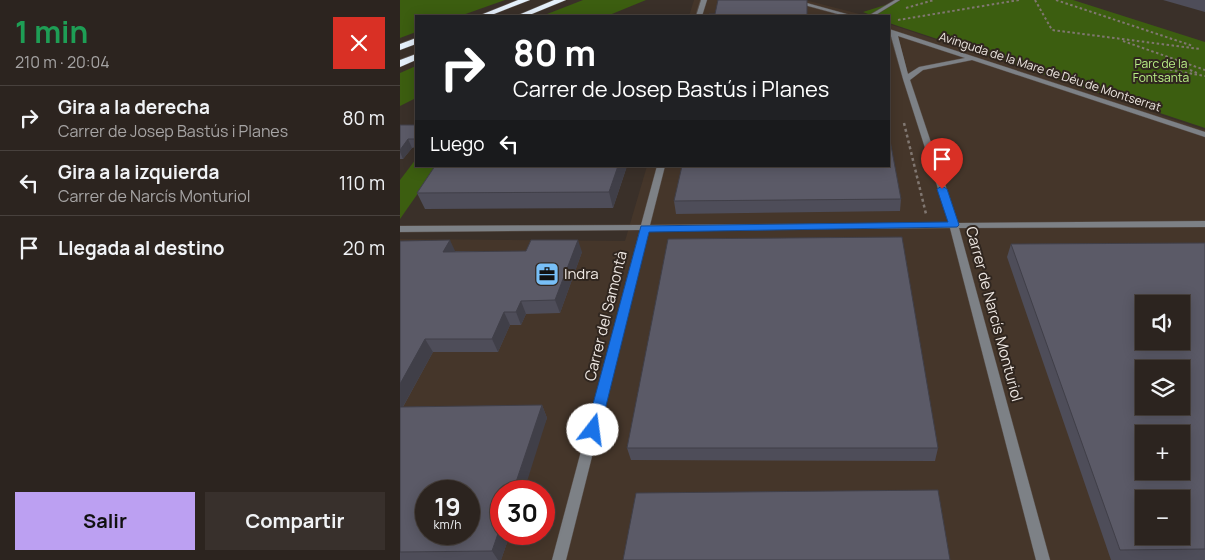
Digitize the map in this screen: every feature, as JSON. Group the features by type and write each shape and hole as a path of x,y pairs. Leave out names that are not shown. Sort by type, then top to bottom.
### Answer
{"highway":[{"path":"485,15 526,0"},
{"path":"523,15 562,0"},
{"path":"400,47 415,41"},
{"path":"400,64 415,57"}],"street":[{"path":"699,15 704,0"},
{"path":"789,0 847,15"},
{"name":"Avinguda de la Mare de Déu de Montserrat","path":"891,32 1205,135"},
{"name":"Carrer de Narcís Monturiol","path":"891,32 954,225 1043,560"},
{"path":"906,79 921,68 974,58"},
{"name":"Carrer del Samontà","path":"559,560 661,167"},
{"path":"400,229 645,229 1205,224"}],"lane":[{"path":"873,15 898,0"}],"path":[{"path":"893,21 1019,0"},
{"path":"1035,0 1052,30 1205,50"},
{"path":"1056,0 1200,49"},
{"path":"1118,39 1205,70"},
{"path":"1165,69 1205,76 1190,70"},
{"path":"904,122 929,225"}],"shaded area":[{"path":"694,0 805,0 863,15 689,15"},
{"path":"890,24 1205,130 1205,560 400,560 400,239 625,241 647,167 890,167"}],"green space":[{"path":"400,0 505,0 463,15 415,15 415,32 400,38"},
{"path":"583,0 646,0 609,15 545,15"},
{"name":"Parc de la Fontsanta","path":"901,0 1073,0 1205,42 1205,128 890,23 890,15 870,15 863,12"},
{"path":"415,66 415,98 400,106 400,73"},
{"path":"415,160 415,167 436,167 400,219 400,180"}],"building":[{"path":"718,0 807,0 807,15 708,15 715,14"},
{"path":"400,125 415,125 415,139 408,139 400,150"},
{"path":"890,140 901,199 674,201 682,167 890,167"},
{"path":"434,167 618,167 609,192 417,193"},
{"path":"902,237 938,448 627,448 668,239"},
{"path":"450,240 443,252 526,251 531,240 578,240 555,300 521,301 516,312 504,312 492,339 425,339 400,384 400,241"},
{"path":"1205,243 1205,549 1120,550 1011,244"},
{"path":"542,405 517,480 490,480 490,545 494,545 492,551 400,552 400,407"},
{"path":"938,490 950,560 623,560 636,493"}],"place":[{"name":"Indra","path":"547,274"}],"route":[{"path":"593,430 645,229 954,225 942,189"}]}
